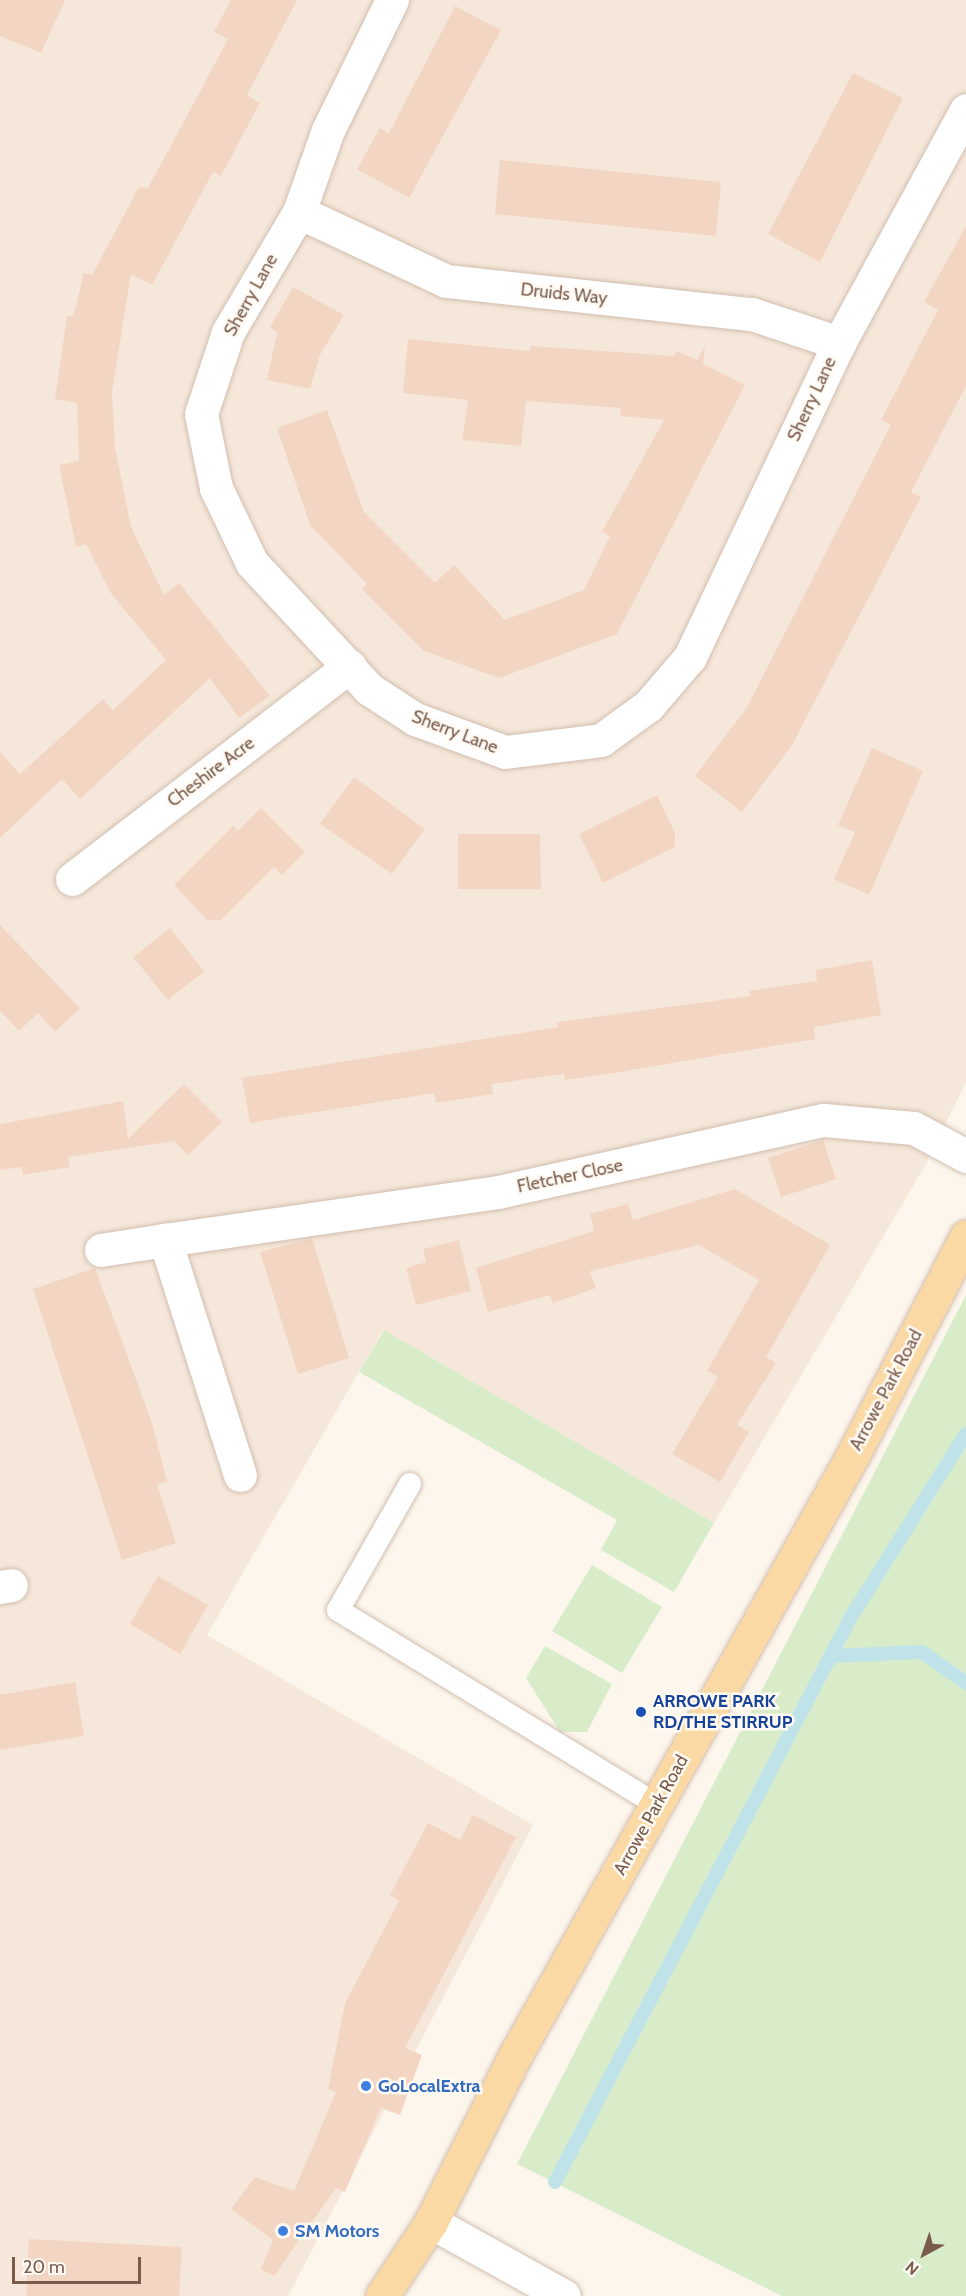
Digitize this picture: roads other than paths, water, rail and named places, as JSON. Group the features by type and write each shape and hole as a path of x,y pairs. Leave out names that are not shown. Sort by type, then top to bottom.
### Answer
{"main road":[{"name":"Arrowe Park Road","path":"382,2296 431,2222 516,2054 853,1455 966,1237"}],"street":[{"name":"Sherry Lane","path":"392,0 328,129 299,212 228,332 201,414 216,488 252,562 369,689 415,719 505,752 601,740 648,706 690,657 839,343 966,110"},
{"name":"Druids Way","path":"299,212 446,281 752,314 839,343"},
{"name":"Cheshire Acre","path":"72,879 350,666"},
{"name":"Fletcher Close","path":"101,1250 498,1192 824,1120 914,1128 966,1156"},
{"path":"165,1240 240,1475"},
{"path":"431,2222 564,2296"}],"lane":[{"path":"410,1484 338,1611 657,1805"}],"waterway":[{"path":"555,2182 851,1617 966,1434"},
{"path":"830,1656 922,1652 966,1683"}],"place":[{"name":"ARROWE PARK RD/THE STIRRUP","path":"641,1712"},
{"name":"GoLocalExtra","path":"366,2086"},
{"name":"SM Motors","path":"283,2231"}]}
